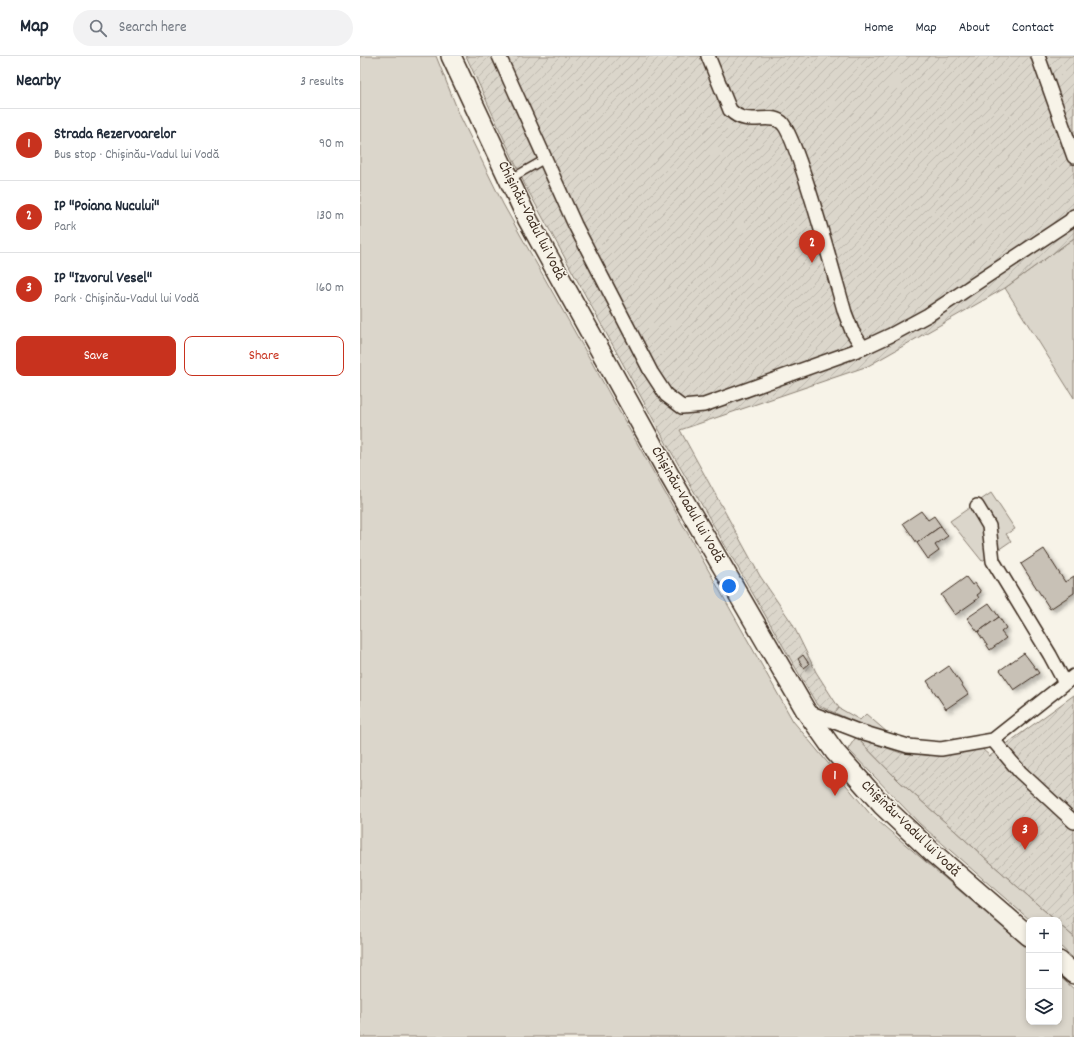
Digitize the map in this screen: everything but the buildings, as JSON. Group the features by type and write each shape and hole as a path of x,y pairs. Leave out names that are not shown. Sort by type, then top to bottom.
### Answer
{"main road":[{"name":"Chișinău-Vadul lui Vodă","path":"451,56 528,220 668,473 806,711 835,752 882,805 933,853 1026,933"},
{"path":"1062,964 1074,974"}],"street":[{"path":"499,56 575,225 651,372 666,395 682,407 704,405 863,348 928,314 1070,221 1074,216"},
{"path":"708,56 730,110 737,117 748,119 775,119 782,122 790,134 845,313 852,331 863,348"},
{"path":"1038,56 1074,157"},
{"path":"806,711 858,731 908,746 941,749 993,740 1070,680 1050,655 993,561 989,526 977,506"},
{"path":"993,740 1020,772 1074,822"}],"lane":[{"path":"508,180 545,159"}],"shaded area":[{"path":"360,56 436,56 460,116 503,204 793,721 871,815 1026,947 1026,1025 1062,1025 1062,979 1074,989 1074,1037 360,1037"},
{"path":"466,56 1074,56 1074,238 1005,288 868,366 680,430 760,576 792,623 816,672 839,708 835,713 817,705 669,448 525,185"},
{"path":"1074,238 1074,398 1005,288"},
{"path":"991,493 1015,529 1006,534 1011,541 982,561 950,521"},
{"path":"1074,695 1074,937 1062,927 1062,917 1052,917 899,781 856,737 901,753 941,756 982,749 990,756"},
{"path":"839,708 860,720 866,714 888,733 896,736 868,728 835,713"},
{"path":"856,737 899,781 1052,917 1027,917 920,824 848,749"},
{"path":"1062,927 1074,937 1074,959 1062,948"}],"place":[{"name":"IP \"Poiana Nucului\"","path":"812,263"},
{"name":"Strada Rezervoarelor","path":"835,796"},
{"name":"IP \"Izvorul Vesel\"","path":"1025,850"}]}
